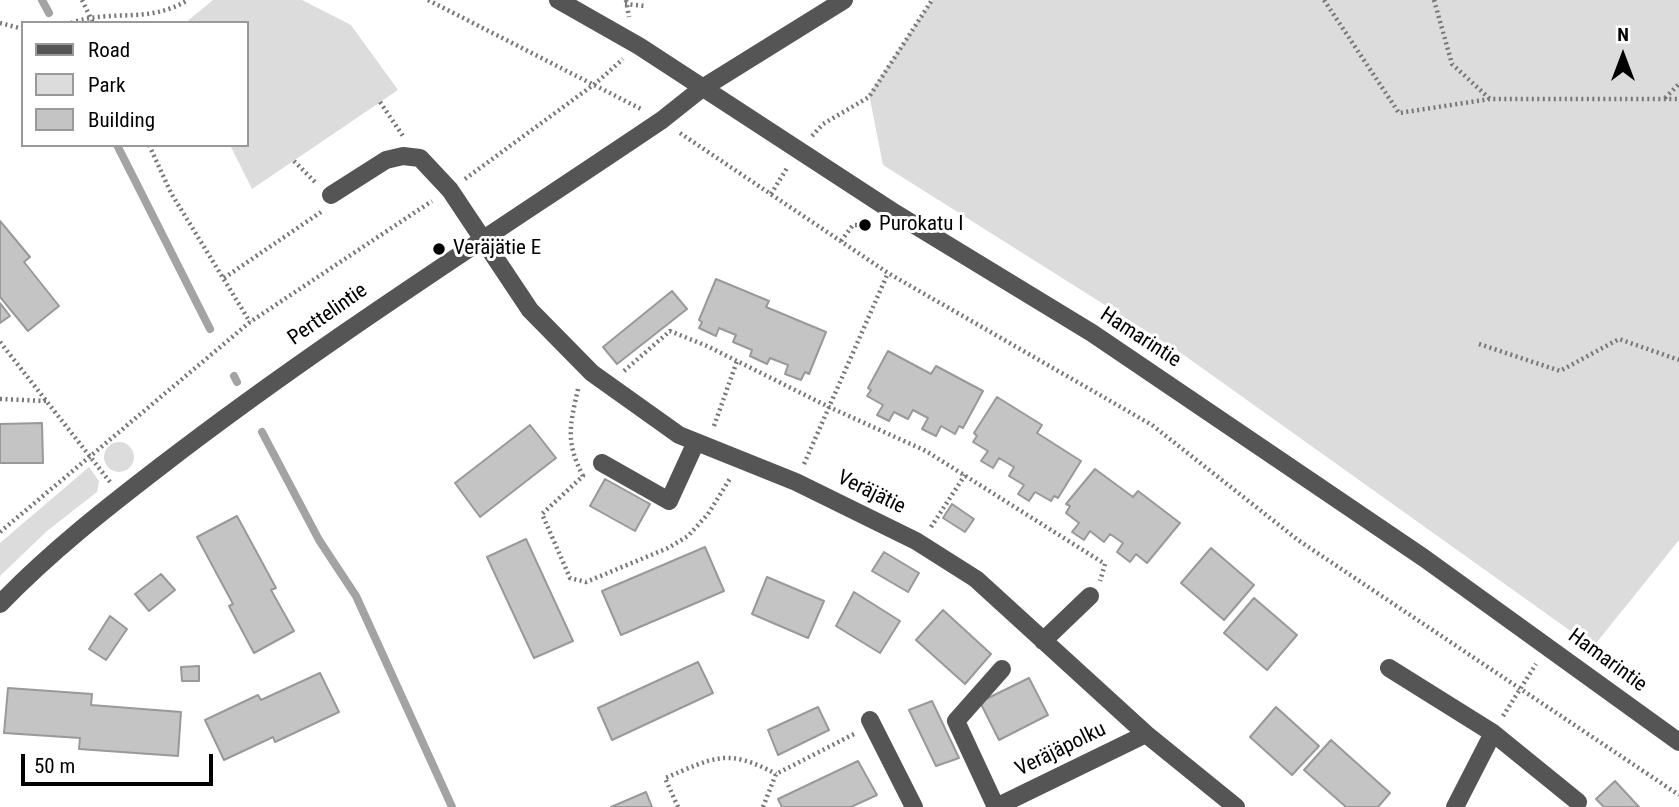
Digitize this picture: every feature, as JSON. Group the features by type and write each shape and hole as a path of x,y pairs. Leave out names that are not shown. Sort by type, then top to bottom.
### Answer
{"street":[{"name":"Hamarintie","path":"558,0 639,46 798,151 1092,333 1237,429 1548,646 1679,742"},
{"name":"Perttelintie","path":"0,604 28,574 121,496 226,414 370,313 662,120 701,89 844,0"},
{"name":"Veräjätie","path":"403,156 420,158 450,190 530,310 584,364 679,435 796,482 921,544 976,579 1146,734 1236,807"},
{"path":"331,195 386,160 403,156"},
{"path":"602,463 669,502 701,444"},
{"path":"1043,640 1090,596"},
{"path":"996,807 956,722 1002,668"},
{"path":"1388,668 1493,733 1578,802"},
{"path":"871,722 914,807"},
{"path":"1455,807 1493,733"},
{"name":"Veräjäpolku","path":"996,807 1146,734"}],"path":[{"path":"82,0 92,21"},
{"path":"76,21 90,16 123,17 167,12 188,0"},
{"path":"428,0 596,83 662,120 888,273 1152,425 1297,540 1521,687 1679,795"},
{"path":"771,194 798,151 823,124 869,97 932,0"},
{"path":"1324,0 1399,113 1490,99 1679,99"},
{"path":"1434,0 1452,64 1490,99"},
{"path":"0,532 250,322 450,190 596,83 639,46 625,2 645,6"},
{"path":"0,23 21,28"},
{"path":"1665,99 1679,84"},
{"path":"380,102 406,140 403,156"},
{"path":"150,147 171,193 250,322"},
{"path":"224,278 322,211 331,195 294,160"},
{"path":"841,242 853,225 865,225"},
{"path":"796,482 888,273"},
{"path":"622,372 670,331 926,451 1105,564 1090,596"},
{"path":"1479,344 1560,371 1619,339 1679,360"},
{"path":"0,342 112,484"},
{"path":"701,444 737,361"},
{"path":"584,364 569,431 572,455 583,476 542,514 570,578 586,582 667,548 688,536 708,514 740,460"},
{"path":"0,399 47,401"},
{"path":"921,544 965,475"},
{"path":"1493,733 1548,646"},
{"path":"763,807 776,774 871,722"},
{"path":"678,807 665,778 719,756 749,759 776,774"}],"green space":[{"path":"213,0 302,0 351,25 398,90 252,189 231,147 248,147 248,21 187,21"},
{"path":"932,0 1679,0 1679,540 1593,647 1181,353 883,165 869,94"},
{"path":"119,442 130,446 134,457 130,468 119,472 108,468 104,457 108,446"},
{"path":"89,467 99,481 97,492 47,531 0,576 0,543"}],"building":[{"path":"0,221 30,257 24,262 59,306 28,331 0,297"},
{"path":"716,279 769,301 766,307 826,332 809,374 805,372 801,380 785,374 788,365 770,358 767,364 750,356 752,350 733,342 736,335 719,328 716,336 699,328 702,322 699,320"},
{"path":"672,291 687,309 617,364 603,347"},
{"path":"0,303 10,316 0,323"},
{"path":"888,351 931,374 936,366 983,391 963,428 959,426 955,434 941,426 936,436 922,429 928,418 913,410 908,419 894,412 889,421 877,415 883,405 867,396 871,390 868,388"},
{"path":"997,397 1042,425 1037,433 1081,461 1058,498 1054,496 1051,501 1035,492 1029,501 1018,494 1024,485 1009,476 1014,467 999,458 993,468 981,461 988,451 973,442 977,436 974,433"},
{"path":"42,423 43,463 0,463 0,424"},
{"path":"530,425 556,458 480,517 455,483"},
{"path":"1095,469 1133,497 1138,491 1180,523 1147,563 1136,554 1130,562 1117,552 1123,543 1110,534 1104,542 1090,531 1084,540 1072,532 1079,523 1066,513 1070,506 1066,504"},
{"path":"605,479 650,504 635,531 590,506"},
{"path":"952,504 974,519 965,532 943,518"},
{"path":"237,516 276,588 271,590 294,631 254,653 229,606 233,604 197,537"},
{"path":"526,539 573,641 534,658 487,557"},
{"path":"705,547 724,591 621,635 602,591"},
{"path":"1211,548 1254,585 1224,620 1181,583"},
{"path":"884,552 919,573 908,592 872,571"},
{"path":"161,574 175,590 149,611 135,594"},
{"path":"767,577 824,601 808,638 752,614"},
{"path":"854,592 900,621 880,653 836,626"},
{"path":"1254,598 1297,635 1267,670 1224,633"},
{"path":"943,610 991,654 965,684 916,640"},
{"path":"110,616 127,629 106,660 89,649"},
{"path":"698,662 713,693 612,740 598,708"},
{"path":"199,666 199,681 182,681 181,667"},
{"path":"320,673 339,712 275,742 273,737 224,760 205,720 258,695 261,700"},
{"path":"1029,678 1048,715 999,740 980,702"},
{"path":"8,688 92,694 91,705 181,712 178,756 79,749 80,738 4,733"},
{"path":"932,701 959,758 936,766 909,710"},
{"path":"818,707 829,730 778,755 768,730"},
{"path":"1276,707 1319,746 1292,775 1250,737"},
{"path":"1331,740 1390,793 1378,807 1346,807 1304,770"},
{"path":"858,761 877,795 851,807 782,807 778,799"},
{"path":"1615,781 1639,807 1604,807 1596,799"},
{"path":"646,792 652,807 611,807"}],"waterway":[{"path":"42,0 49,13"},
{"path":"118,147 210,329"},
{"path":"234,376 237,382"},
{"path":"262,432 319,540 356,596 452,807"}],"place":[{"name":"Purokatu I","path":"865,225"},
{"name":"Veräjätie E","path":"439,249"}]}
